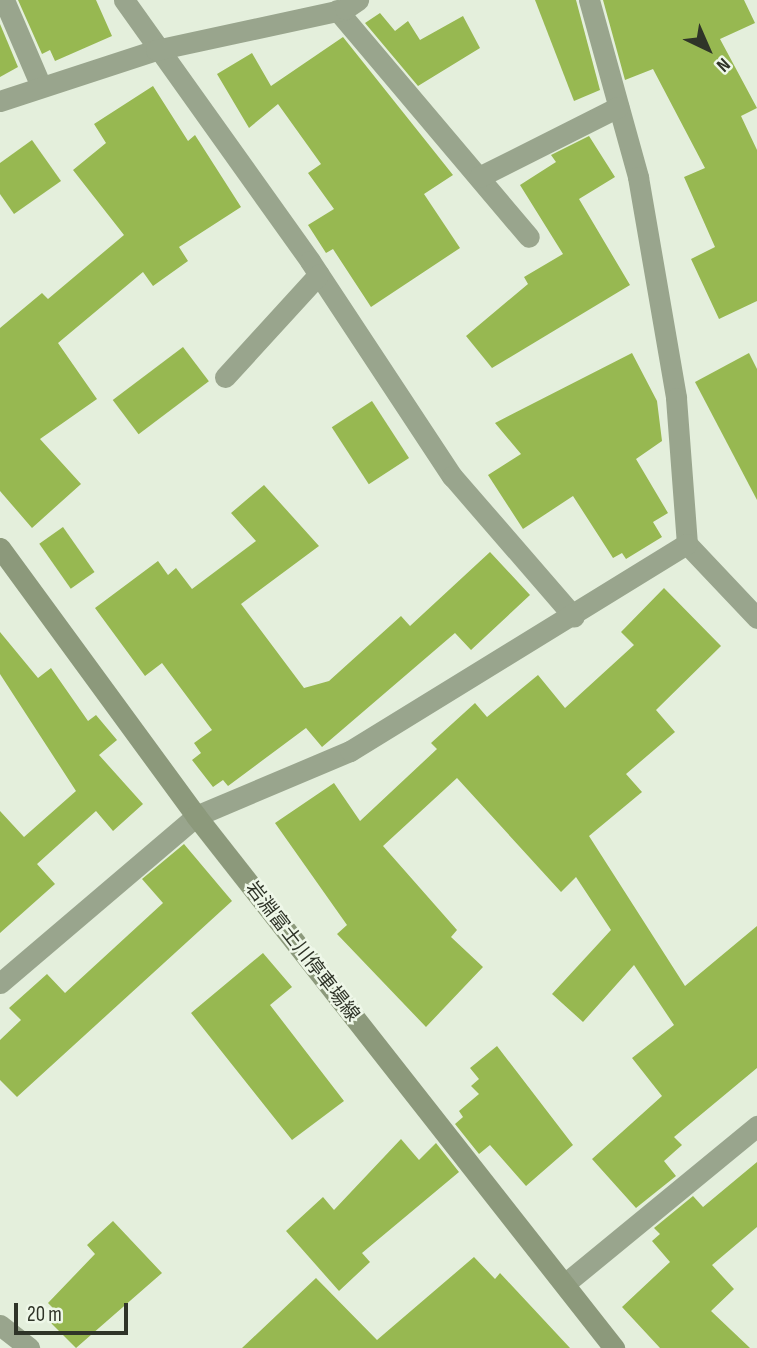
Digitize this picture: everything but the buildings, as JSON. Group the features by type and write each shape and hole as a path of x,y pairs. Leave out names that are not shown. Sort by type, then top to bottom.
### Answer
{"main road":[{"name":"岩淵富士川停車場線","path":"0,548 196,816 567,1282 614,1348"}],"street":[{"path":"4,0 40,84"},
{"path":"124,0 156,50 318,274 452,476 574,617"},
{"path":"0,101 40,84 156,50 337,10 358,0"},
{"path":"589,0 638,177 676,398 687,544 757,618"},
{"path":"337,10 529,237"},
{"path":"479,177 618,107"},
{"path":"225,377 318,274"},
{"path":"0,983 196,816 350,751 574,617 687,544"},
{"path":"567,1282 757,1126"},
{"path":"0,1325 29,1348"}]}
